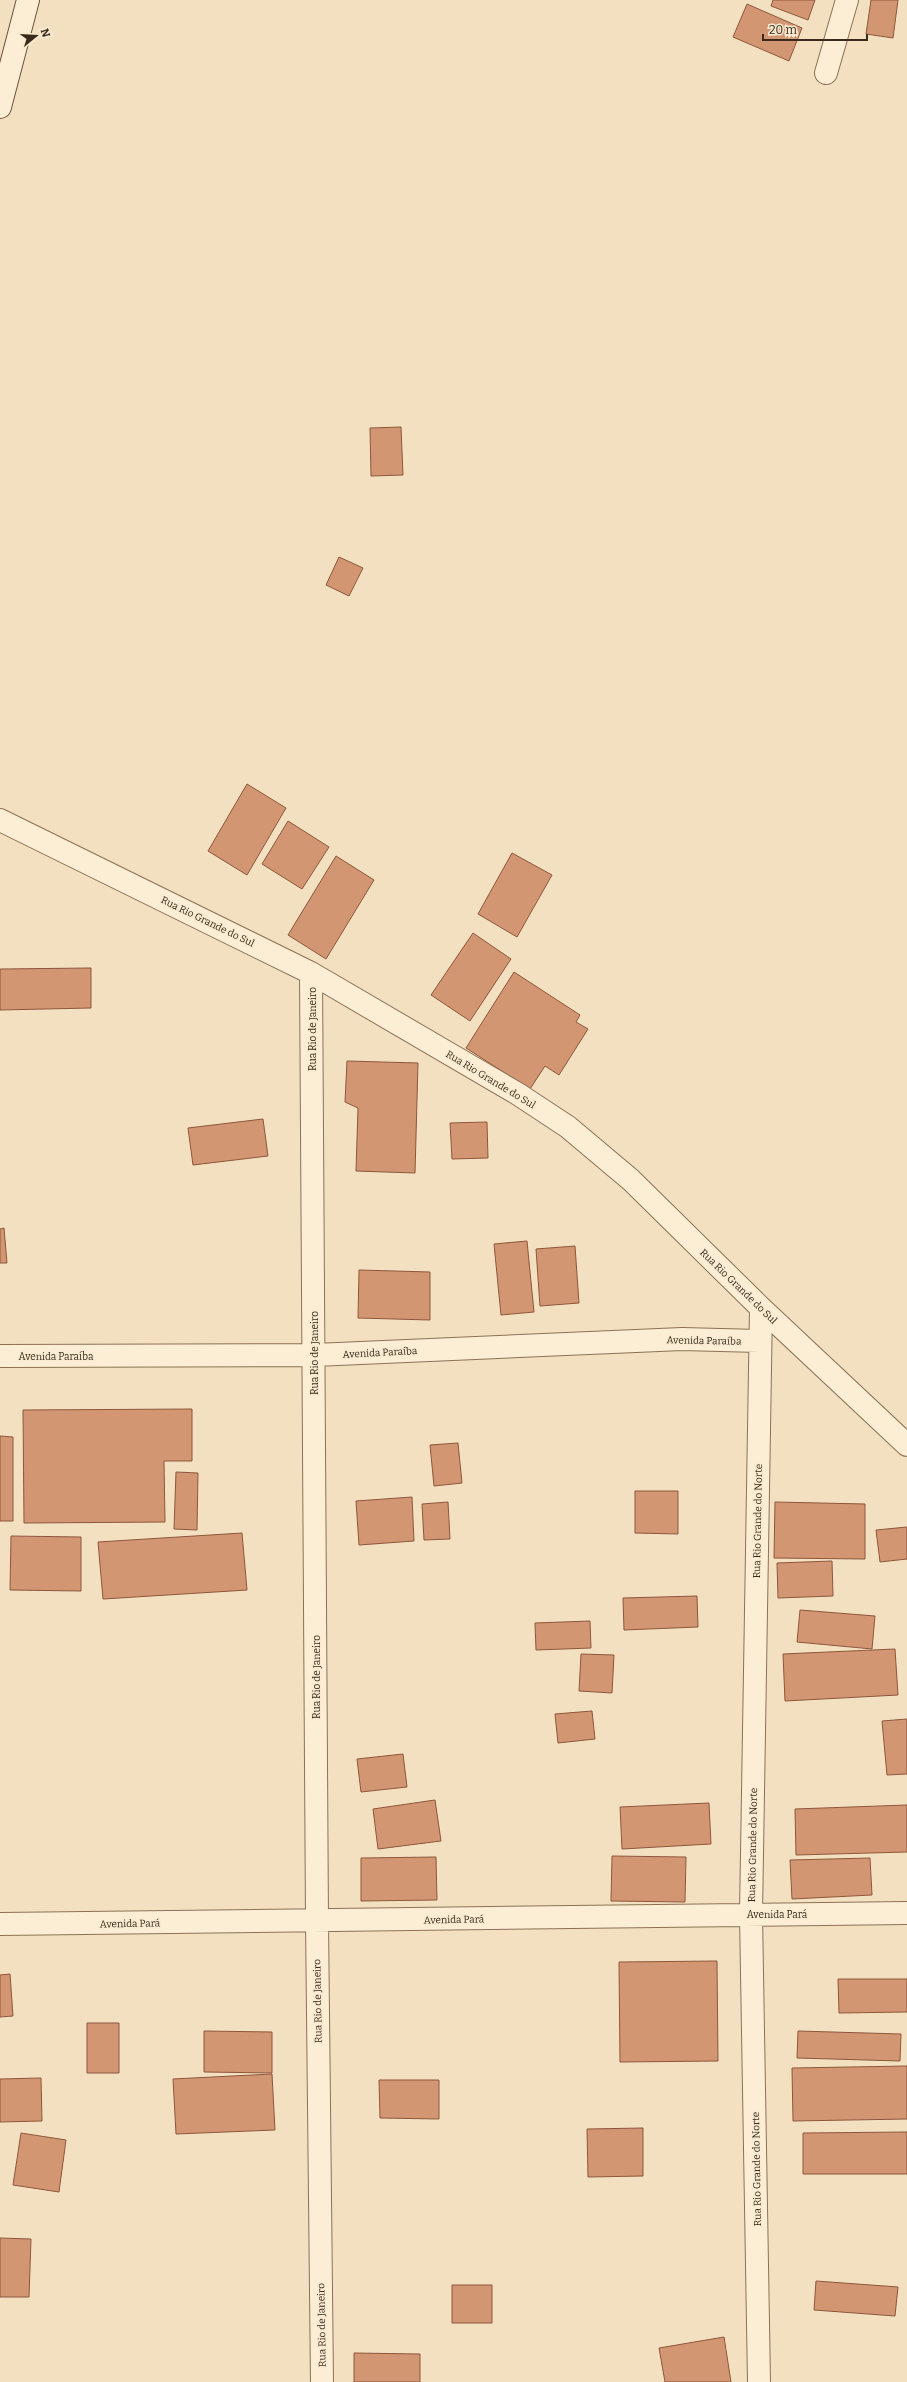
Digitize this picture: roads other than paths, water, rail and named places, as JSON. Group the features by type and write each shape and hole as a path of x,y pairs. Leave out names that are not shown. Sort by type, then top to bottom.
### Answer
{"street":[{"path":"0,107 28,0"},
{"path":"826,73 847,0"},
{"name":"Rua Rio Grande do Sul","path":"0,820 311,973 518,1094 568,1128 632,1180 761,1308 907,1445"},
{"name":"Rua Rio de Janeiro","path":"311,973 316,1921 322,2382"},
{"name":"Rua Rio Grande do Norte","path":"759,2382 751,1914 759,1341 761,1308"},
{"name":"Avenida Paraíba","path":"0,1356 314,1355 682,1339 759,1341"},
{"name":"Avenida Pará","path":"0,1924 907,1913"}]}
